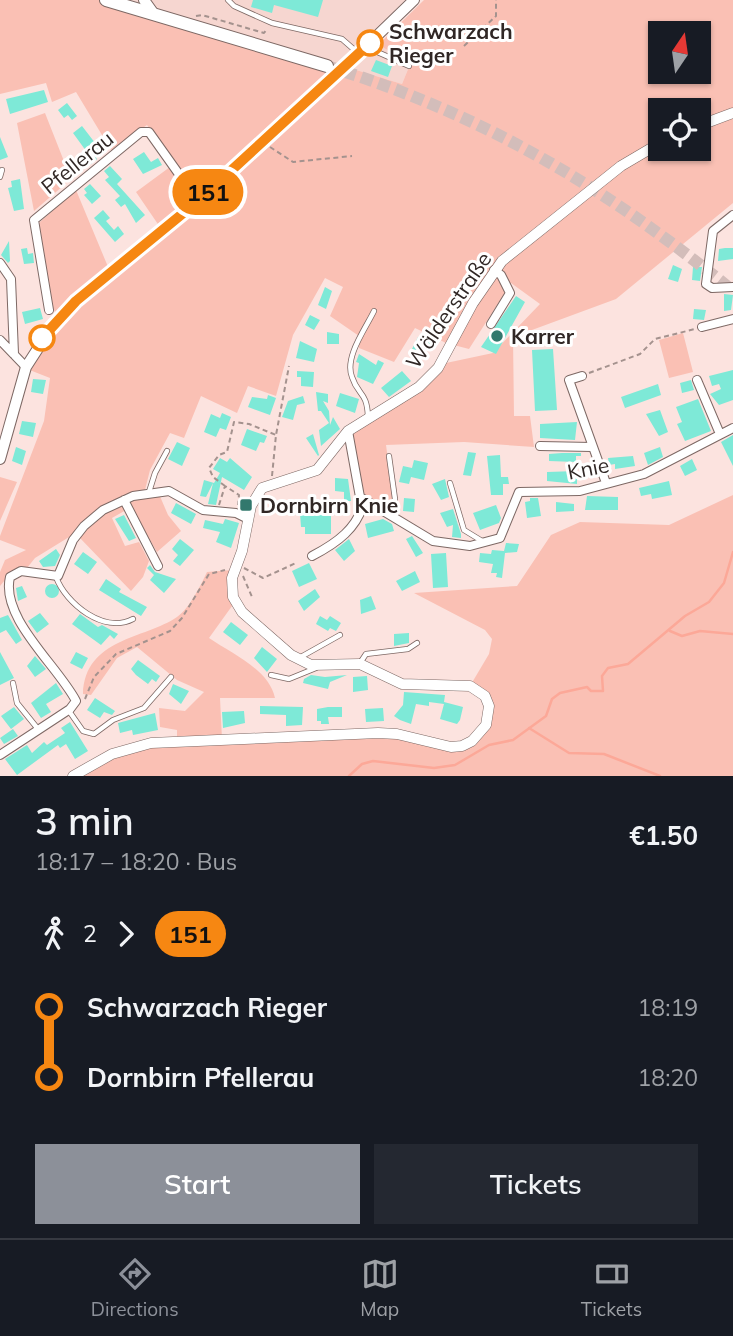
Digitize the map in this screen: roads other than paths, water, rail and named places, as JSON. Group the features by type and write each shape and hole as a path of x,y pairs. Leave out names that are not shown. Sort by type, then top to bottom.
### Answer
{"main road":[{"path":"144,0 154,14"},
{"path":"0,459 4,436 26,367 42,338 66,310 198,201 325,86 414,0"},
{"path":"112,1 130,3 154,14 327,66"}],"street":[{"path":"711,121 733,113"},
{"name":"Pfellerau","path":"49,310 34,220 141,132 149,132 198,201"},
{"name":"Wälderstraße","path":"248,519 256,496 262,488 317,470 348,431 368,416 404,398 430,378 494,270 621,166 648,150"},
{"path":"733,215 713,230 706,284 712,288 733,287"},
{"path":"0,263 11,279 14,354"},
{"path":"491,324 510,293 501,275 494,270"},
{"path":"702,327 733,319"},
{"path":"0,340 26,367"},
{"path":"582,376 569,380 606,483"},
{"path":"697,380 720,434"},
{"name":"Knie","path":"486,543 500,538 506,531 514,498 519,492 580,491 653,471 733,428"},
{"path":"348,431 353,442 356,490 364,501 433,541 470,545 486,543"},
{"path":"540,446 592,447"},
{"path":"0,754 71,707 66,685 25,634 6,595 10,577 15,573 57,577 64,568 74,540 84,526 103,510 124,499 149,492 169,491 203,510 236,513 248,519 231,589 237,605 298,659 319,666 360,664 402,684 470,686 485,696 489,706 485,726 472,741 452,747 397,734 378,733 151,743 112,754 73,776"},
{"path":"124,499 158,566"},
{"path":"312,556 353,528 361,516 364,501"}],"lane":[{"path":"228,0 234,6 272,23 342,39 362,50 409,66"},
{"path":"0,177 2,170"},
{"path":"368,416 365,396 352,379 350,367 374,311"},
{"path":"149,492 155,473 167,451"},
{"path":"389,456 395,499 390,515"},
{"path":"450,483 464,530 468,536 486,543"},
{"path":"57,577 75,603 100,621 114,623 133,619"},
{"path":"298,659 340,635"},
{"path":"360,664 366,654 408,649 417,643"},
{"path":"271,675 289,679 319,666"},
{"path":"71,707 83,731 94,734 113,720 144,708 171,677"},
{"path":"13,683 17,703 39,730"}],"waterway":[{"path":"349,776 362,764 373,761 434,768 455,765 489,745 513,740 546,716 552,699 560,693 587,687 591,691 603,691 602,676 608,668 628,664 685,616 709,602 724,583 733,552"},
{"path":"670,631 682,636 700,631 733,634"},
{"path":"529,728 569,753 604,754 660,776"}],"tunnel":[{"path":"327,66 439,107 541,158 638,219 733,291"}],"place":[{"name":"Schwarzach Rieger","path":"370,43"},
{"name":"Karrer","path":"497,336"},
{"name":"Dornbirn Knie","path":"246,505"}]}
